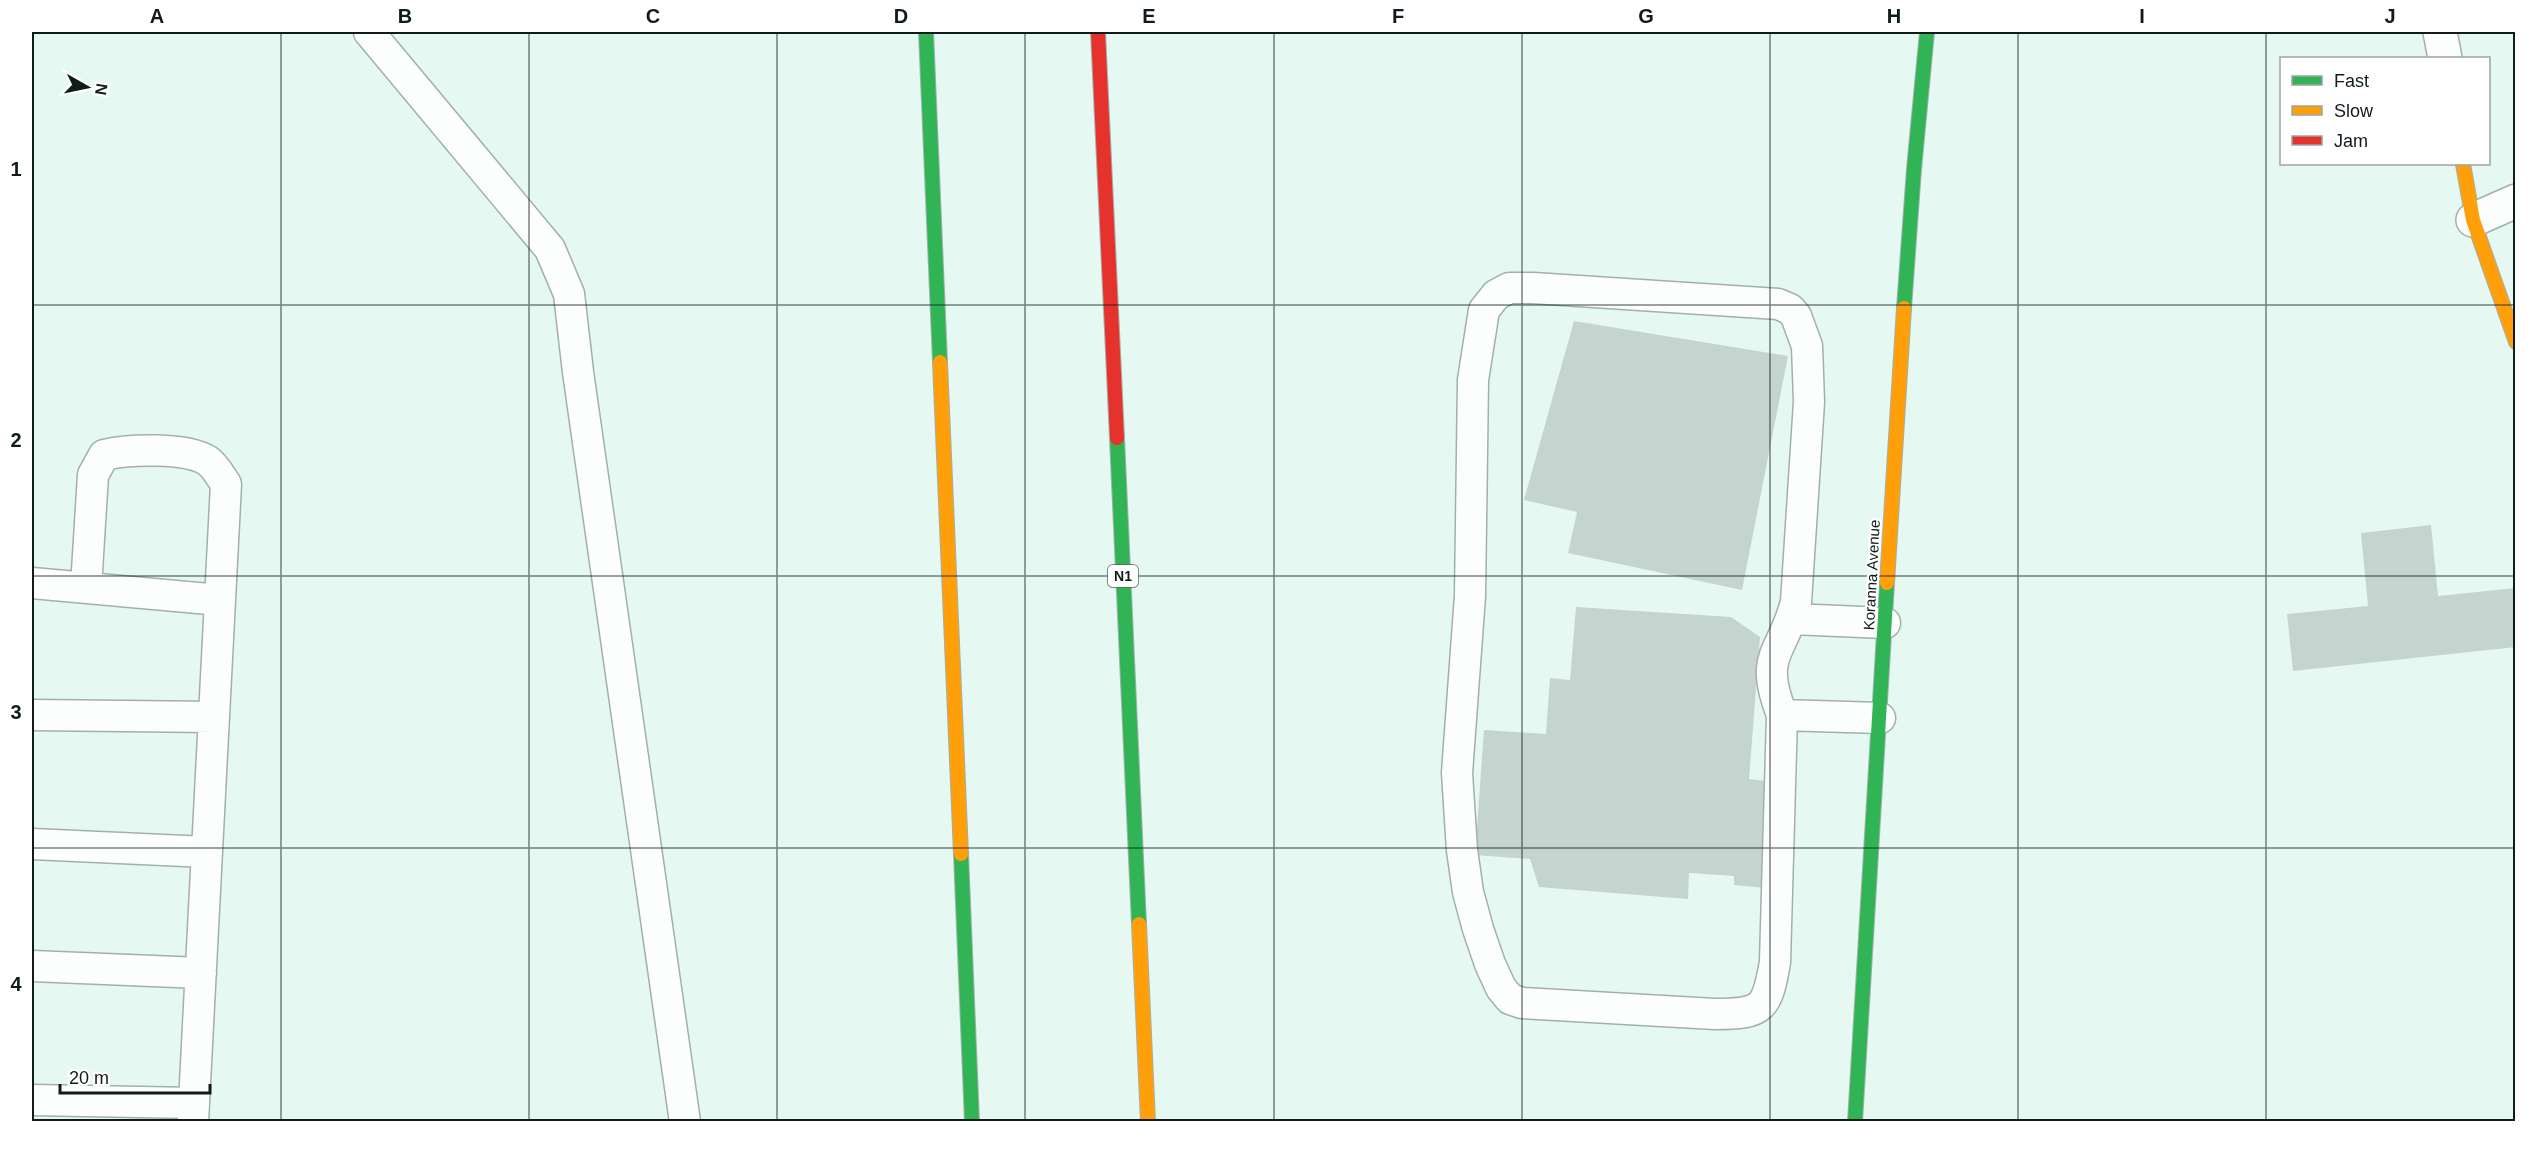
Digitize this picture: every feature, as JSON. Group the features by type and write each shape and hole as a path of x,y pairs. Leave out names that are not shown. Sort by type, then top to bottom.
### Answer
{"main road":[{"path":"926,32 972,1122"},
{"name":"N1","path":"1098,32 1148,1122"},
{"name":"Koranna Avenue","path":"1855,1122 1914,169 1927,32"},
{"path":"2463,165 2473,220 2516,342"}],"street":[{"path":"2440,32 2445,57"},
{"path":"2473,220 2516,201"}],"lane":[{"path":"369,32 550,249 569,294 578,372 685,1122"},
{"path":"1509,288 1533,288 1778,304 1790,309 1802,327 1807,346 1809,402 1796,602 1792,619 1771,663 1770,676 1782,715 1775,962 1769,990 1764,1002 1756,1011 1741,1014 1715,1014 1522,1003 1510,999 1501,988 1490,964 1468,892 1462,850 1457,773 1470,596 1473,380 1484,310 1496,296 1509,288"},
{"path":"32,1100 193,1112 226,484 209,462 188,454 123,450 104,455 93,475 86,587"},
{"path":"32,583 220,600"},
{"path":"1792,619 1885,623"},
{"path":"32,715 214,717"},
{"path":"1782,715 1880,718"},
{"path":"32,844 207,852"},
{"path":"32,966 201,973"}],"building":[{"path":"1574,321 1788,356 1742,590 1568,553 1577,512 1524,500"},
{"path":"2431,525 2438,596 2516,588 2516,647 2293,671 2287,614 2368,606 2361,533"},
{"path":"1576,607 1731,617 1760,637 1749,779 1774,782 1766,888 1734,885 1734,876 1689,873 1688,899 1539,887 1530,859 1475,855 1484,730 1546,734 1550,678 1570,680"}],"traffic: fast":[{"path":"926,32 940,362"},
{"path":"1904,308 1927,32"},
{"path":"1117,438 1139,924"},
{"path":"1855,1122 1887,583"},
{"path":"961,854 972,1122"}],"traffic: slow":[{"path":"2463,165 2473,220 2516,342"},
{"path":"1887,583 1904,308"},
{"path":"940,362 961,854"},
{"path":"1139,924 1148,1122"}],"traffic: jam":[{"path":"1098,32 1117,438"}]}
